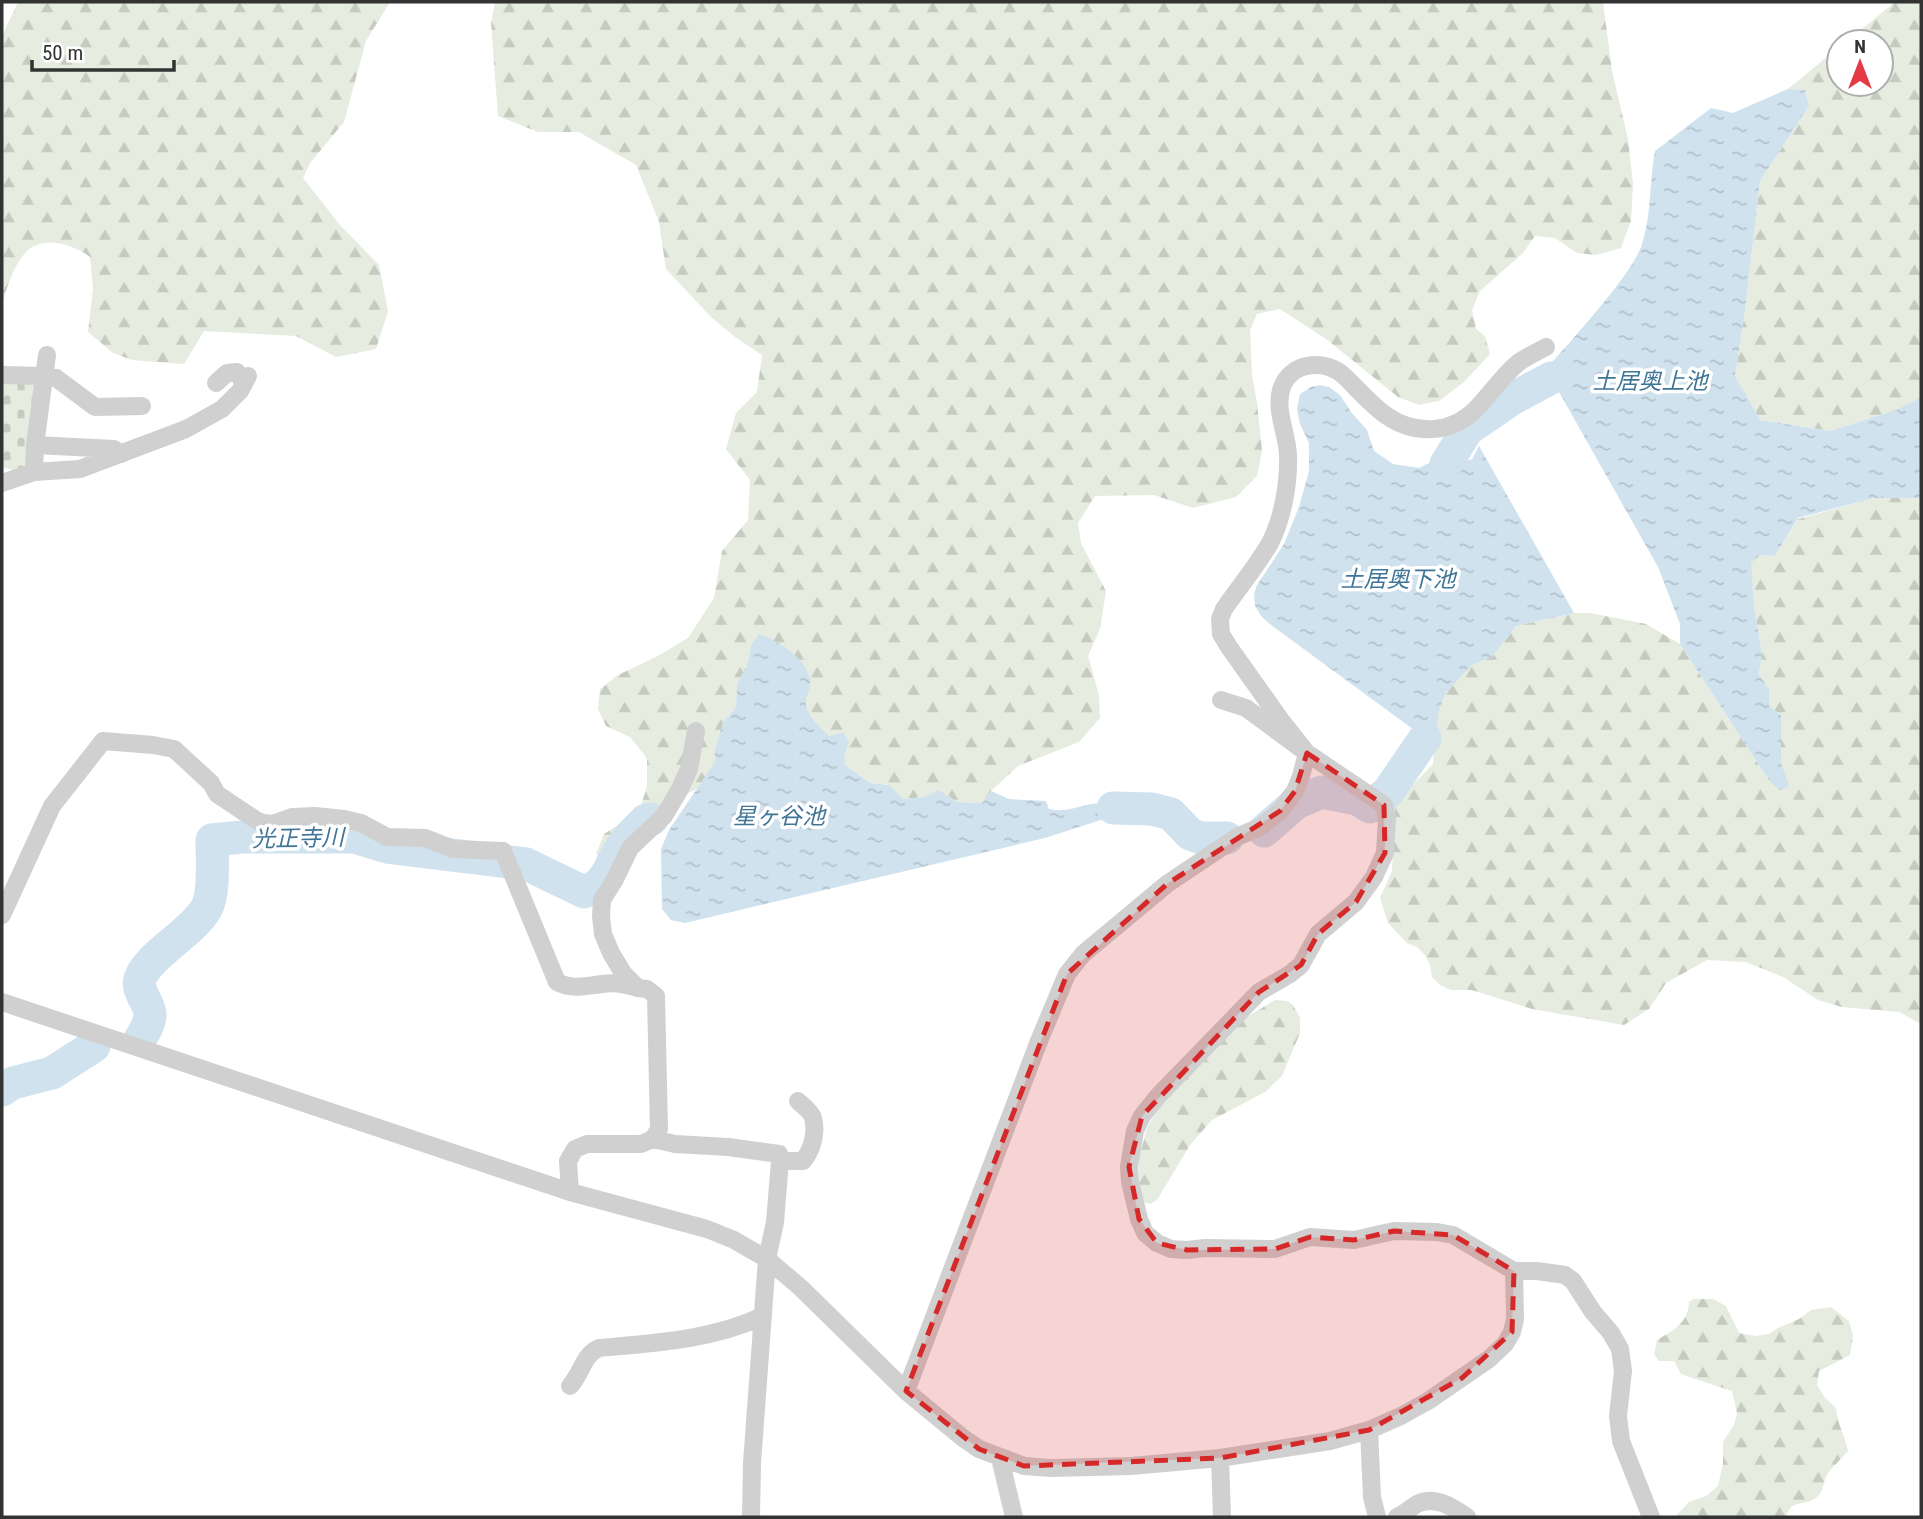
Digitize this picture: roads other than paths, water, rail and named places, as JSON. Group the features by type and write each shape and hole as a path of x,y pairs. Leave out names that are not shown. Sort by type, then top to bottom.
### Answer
{"street":[{"path":"1307,753 1221,634 1220,619 1224,609 1271,542 1280,515 1289,468 1287,443 1280,417 1282,385 1292,372 1307,364 1325,366 1339,371 1387,416 1413,428 1432,430 1451,425 1473,412 1518,363 1546,347"},
{"path":"34,472 47,355"},
{"path":"2,483 34,472 80,469 186,429 222,410 246,381 237,372 227,373 216,383"},
{"path":"2,375 44,376 56,379 95,407 142,406"},
{"path":"35,445 114,449 121,454"},
{"path":"1221,700 1246,708 1377,800 1388,818 1385,853 1374,877 1356,902 1318,934 1301,965 1259,992 1142,1116 1135,1131 1129,1167 1130,1182 1145,1233 1157,1243 1171,1249 1187,1250 1275,1249 1310,1237 1354,1240 1394,1231 1437,1232 1453,1235 1514,1271 1565,1275 1573,1280 1592,1312 1611,1333 1620,1349 1623,1371 1618,1416 1621,1441 1651,1517"},
{"path":"638,988 623,973 603,934 602,900 630,848 664,816 689,769 696,731"},
{"path":"2,915 52,806 103,741 153,745 174,750 211,783 217,794 264,823 273,824 292,817 344,819 361,823 387,837 425,838 453,849 503,851 557,982 567,987 617,983 653,992 656,996 659,1129 653,1139"},
{"path":"906,1391 1067,974 1083,954 1167,884 1237,837 1262,826 1280,811 1295,791 1307,753"},
{"path":"2,1002 570,1192 707,1229 734,1240 767,1259 801,1288 906,1391 963,1438 979,1449 1024,1466 1132,1466 1220,1458 1330,1441 1369,1430 1427,1401 1506,1344 1513,1332 1515,1319 1514,1271"},
{"path":"780,1161 803,1161 813,1145 813,1119 798,1101"},
{"path":"570,1192 568,1161 575,1149 587,1144 641,1144 653,1139 675,1144 729,1147 779,1154 775,1222 767,1259 752,1463 751,1517"},
{"path":"570,1386 590,1352 599,1348 676,1341 741,1326 763,1316"},
{"path":"1369,1430 1371,1497 1377,1517"},
{"path":"1000,1458 1014,1517"},
{"path":"1220,1458 1222,1517"},
{"path":"1397,1517 1430,1500 1454,1508 1466,1517"}],"water":[{"name":"土居奥上池","path":"1788,89 1805,90 1809,106 1760,181 1735,376 1760,420 1830,431 1896,410 1921,397 1921,498 1874,498 1798,518 1775,556 1760,555 1751,563 1754,606 1762,654 1759,675 1769,689 1769,706 1781,715 1781,763 1789,786 1780,790 1770,782 1680,644 1680,624 1658,567 1546,369 1610,294 1639,252 1647,223 1655,151 1711,108 1733,113"},
{"name":"土居奥下池","path":"1320,385 1329,387 1340,395 1367,430 1374,451 1393,464 1419,468 1433,461 1462,462 1472,459 1479,446 1574,613 1516,626 1493,656 1471,666 1446,693 1439,710 1435,738 1425,738 1271,625 1255,606 1254,594 1257,585 1284,544 1299,507 1309,471 1309,443 1300,424 1297,409 1300,394"},
{"name":"星ヶ谷池","path":"759,634 783,646 804,666 810,682 806,701 809,713 829,736 843,733 849,742 844,756 845,765 870,783 889,785 904,799 924,797 939,790 957,802 982,803 991,791 1009,799 1046,801 1049,809 1056,810 1107,805 1113,808 1112,814 1045,838 685,923 671,920 662,909 661,849 669,830 715,762 715,748 724,721 736,707 737,684 747,665 751,645"}],"waterway":[{"path":"1446,464 1467,430 1512,399 1551,378"},
{"path":"1264,831 1296,803 1322,792 1357,799 1370,807 1388,792 1425,738"},
{"path":"1113,808 1152,809 1171,814 1190,834 1201,838 1227,838"},
{"name":"光正寺川","path":"140,1039 150,1014 140,987 140,979 151,962 206,909 212,885 212,840 242,837 354,837 387,847 526,864 584,892 599,884 628,838 646,820 652,819"},
{"name":"光正寺川","path":"2,1090 13,1083 52,1073 94,1046"}]}
